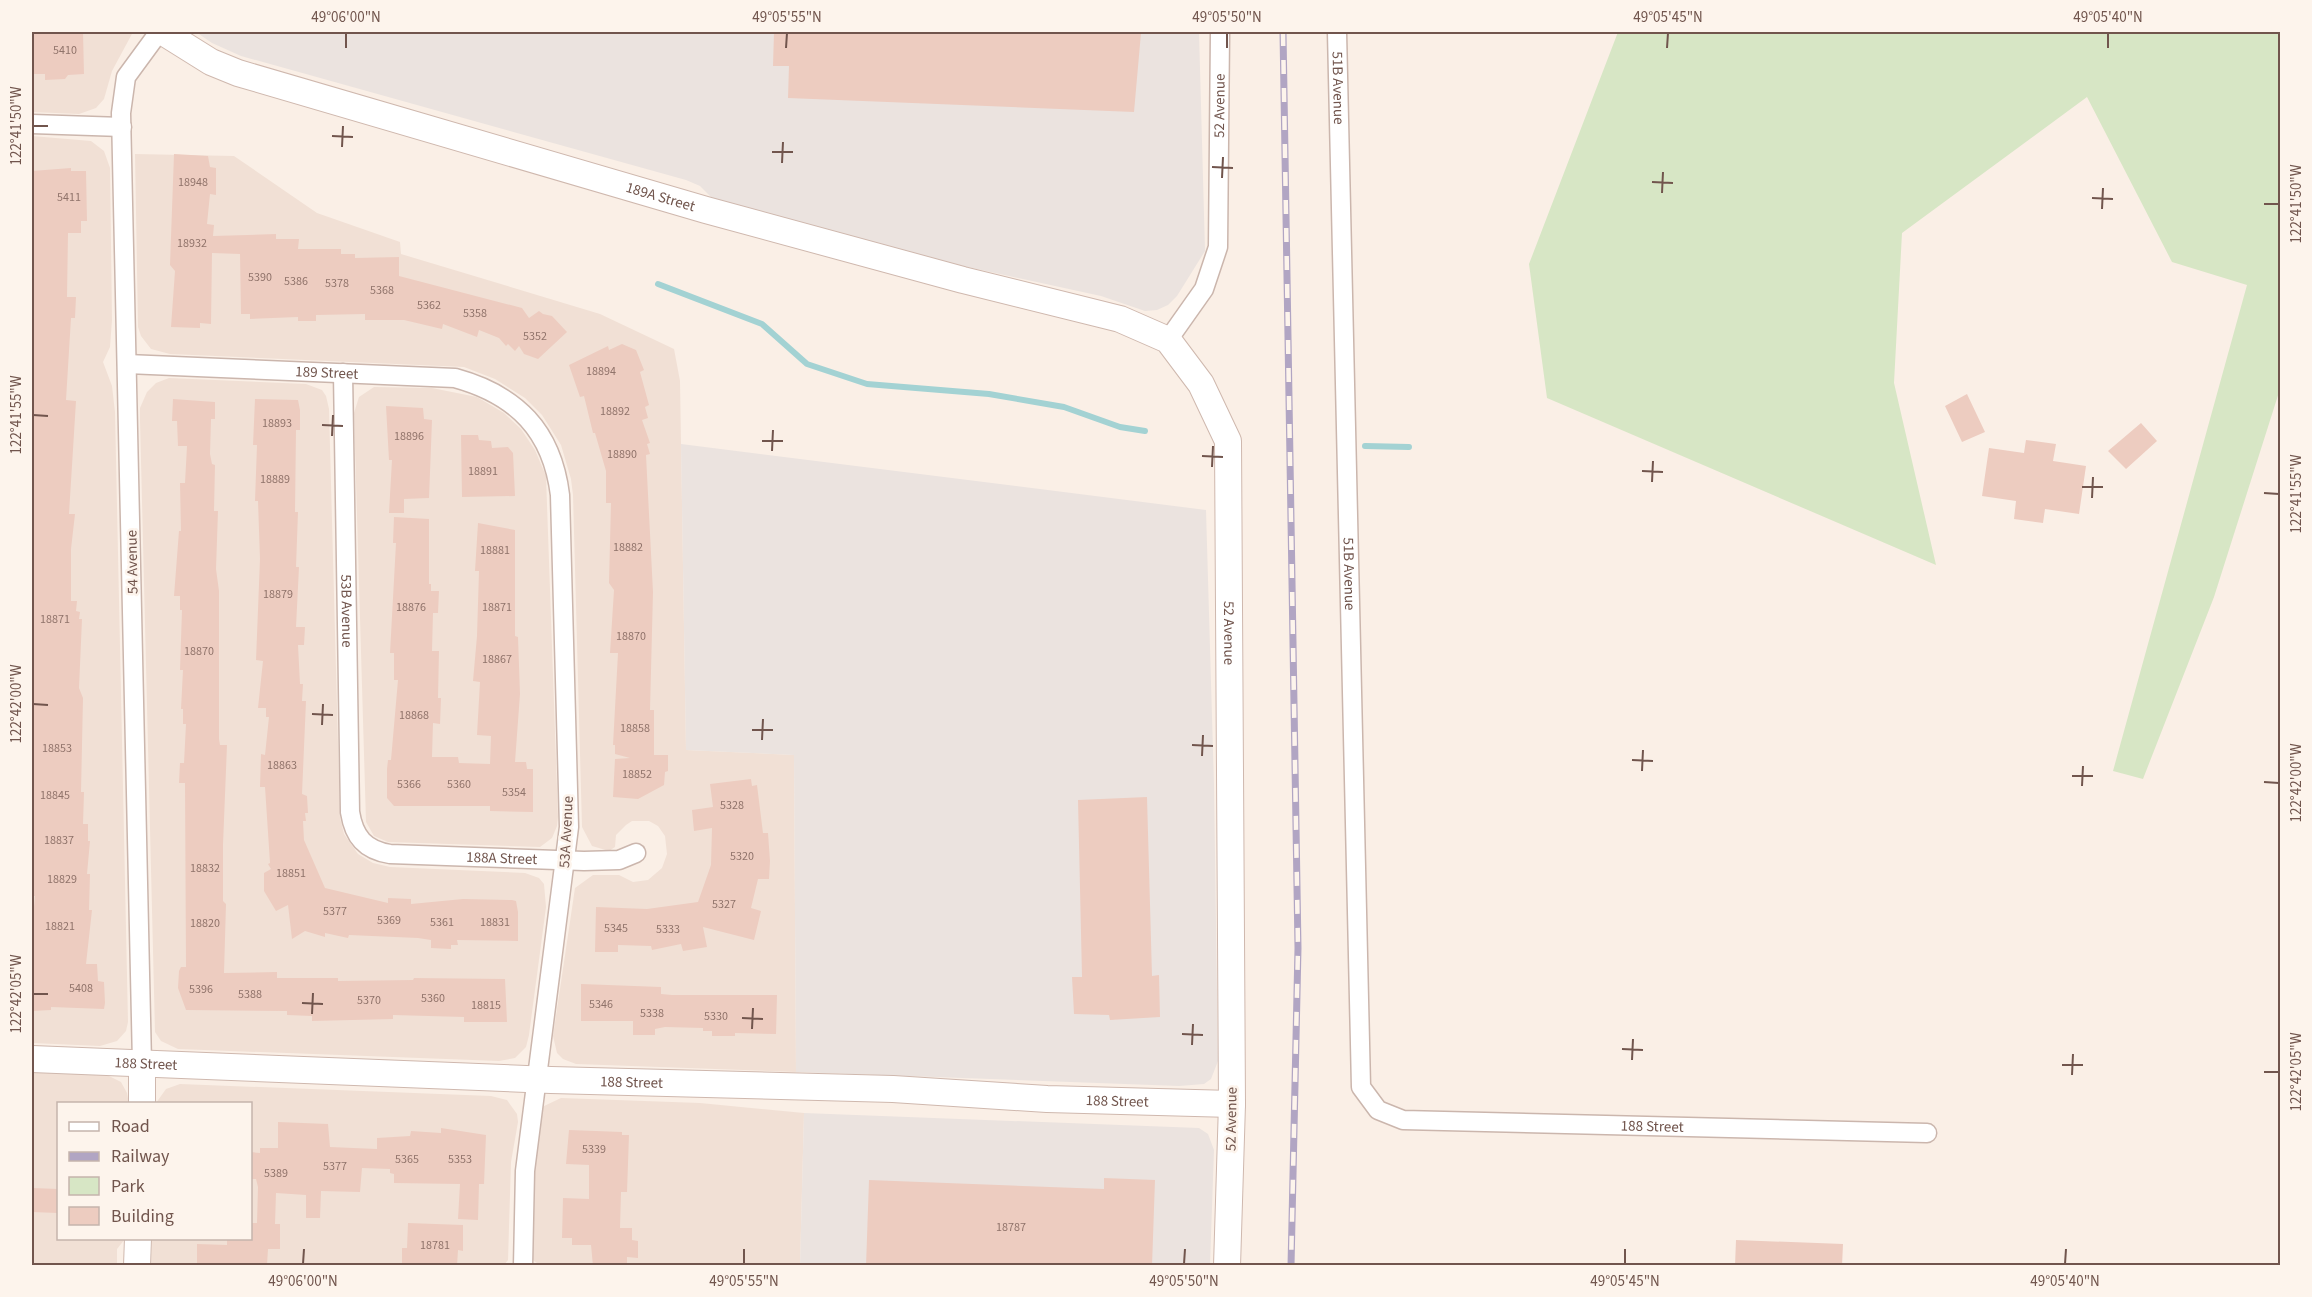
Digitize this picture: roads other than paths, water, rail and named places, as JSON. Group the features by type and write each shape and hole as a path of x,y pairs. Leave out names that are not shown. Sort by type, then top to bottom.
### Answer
{"street":[{"name":"54 Avenue","path":"142,1102 122,95 126,77 159,32"},
{"name":"189A Street","path":"164,32 211,62 238,73 783,231 963,280 1120,319 1168,340"},
{"name":"52 Avenue","path":"1220,32 1218,247 1204,289 1168,340 1201,384 1228,441 1232,1104 1227,1266"},
{"name":"51B Avenue","path":"1337,32 1361,1087 1378,1110"},
{"path":"32,124 122,128"},
{"name":"189 Street","path":"127,364 455,378 493,390 518,407"},
{"name":"53B Avenue","path":"343,373 351,812 352,826 366,846"},
{"name":"53A Avenue","path":"518,407 548,447 557,469 560,495 568,784 566,861 525,1171 523,1266"},
{"name":"188A Street","path":"366,846 377,852 390,854 566,861 619,860 636,853"},
{"name":"188 Street","path":"32,1059 537,1079 893,1089 1047,1099 1232,1104"},
{"name":"188 Street","path":"1378,1110 1403,1120 1928,1133"},
{"path":"138,1240 138,1266"}],"waterway":[{"path":"658,284 762,324 807,364 867,384 989,394 1064,407 1120,427 1145,431"},
{"path":"1365,446 1409,447"}],"railway":[{"path":"1283,32 1298,948 1291,1266"}]}
